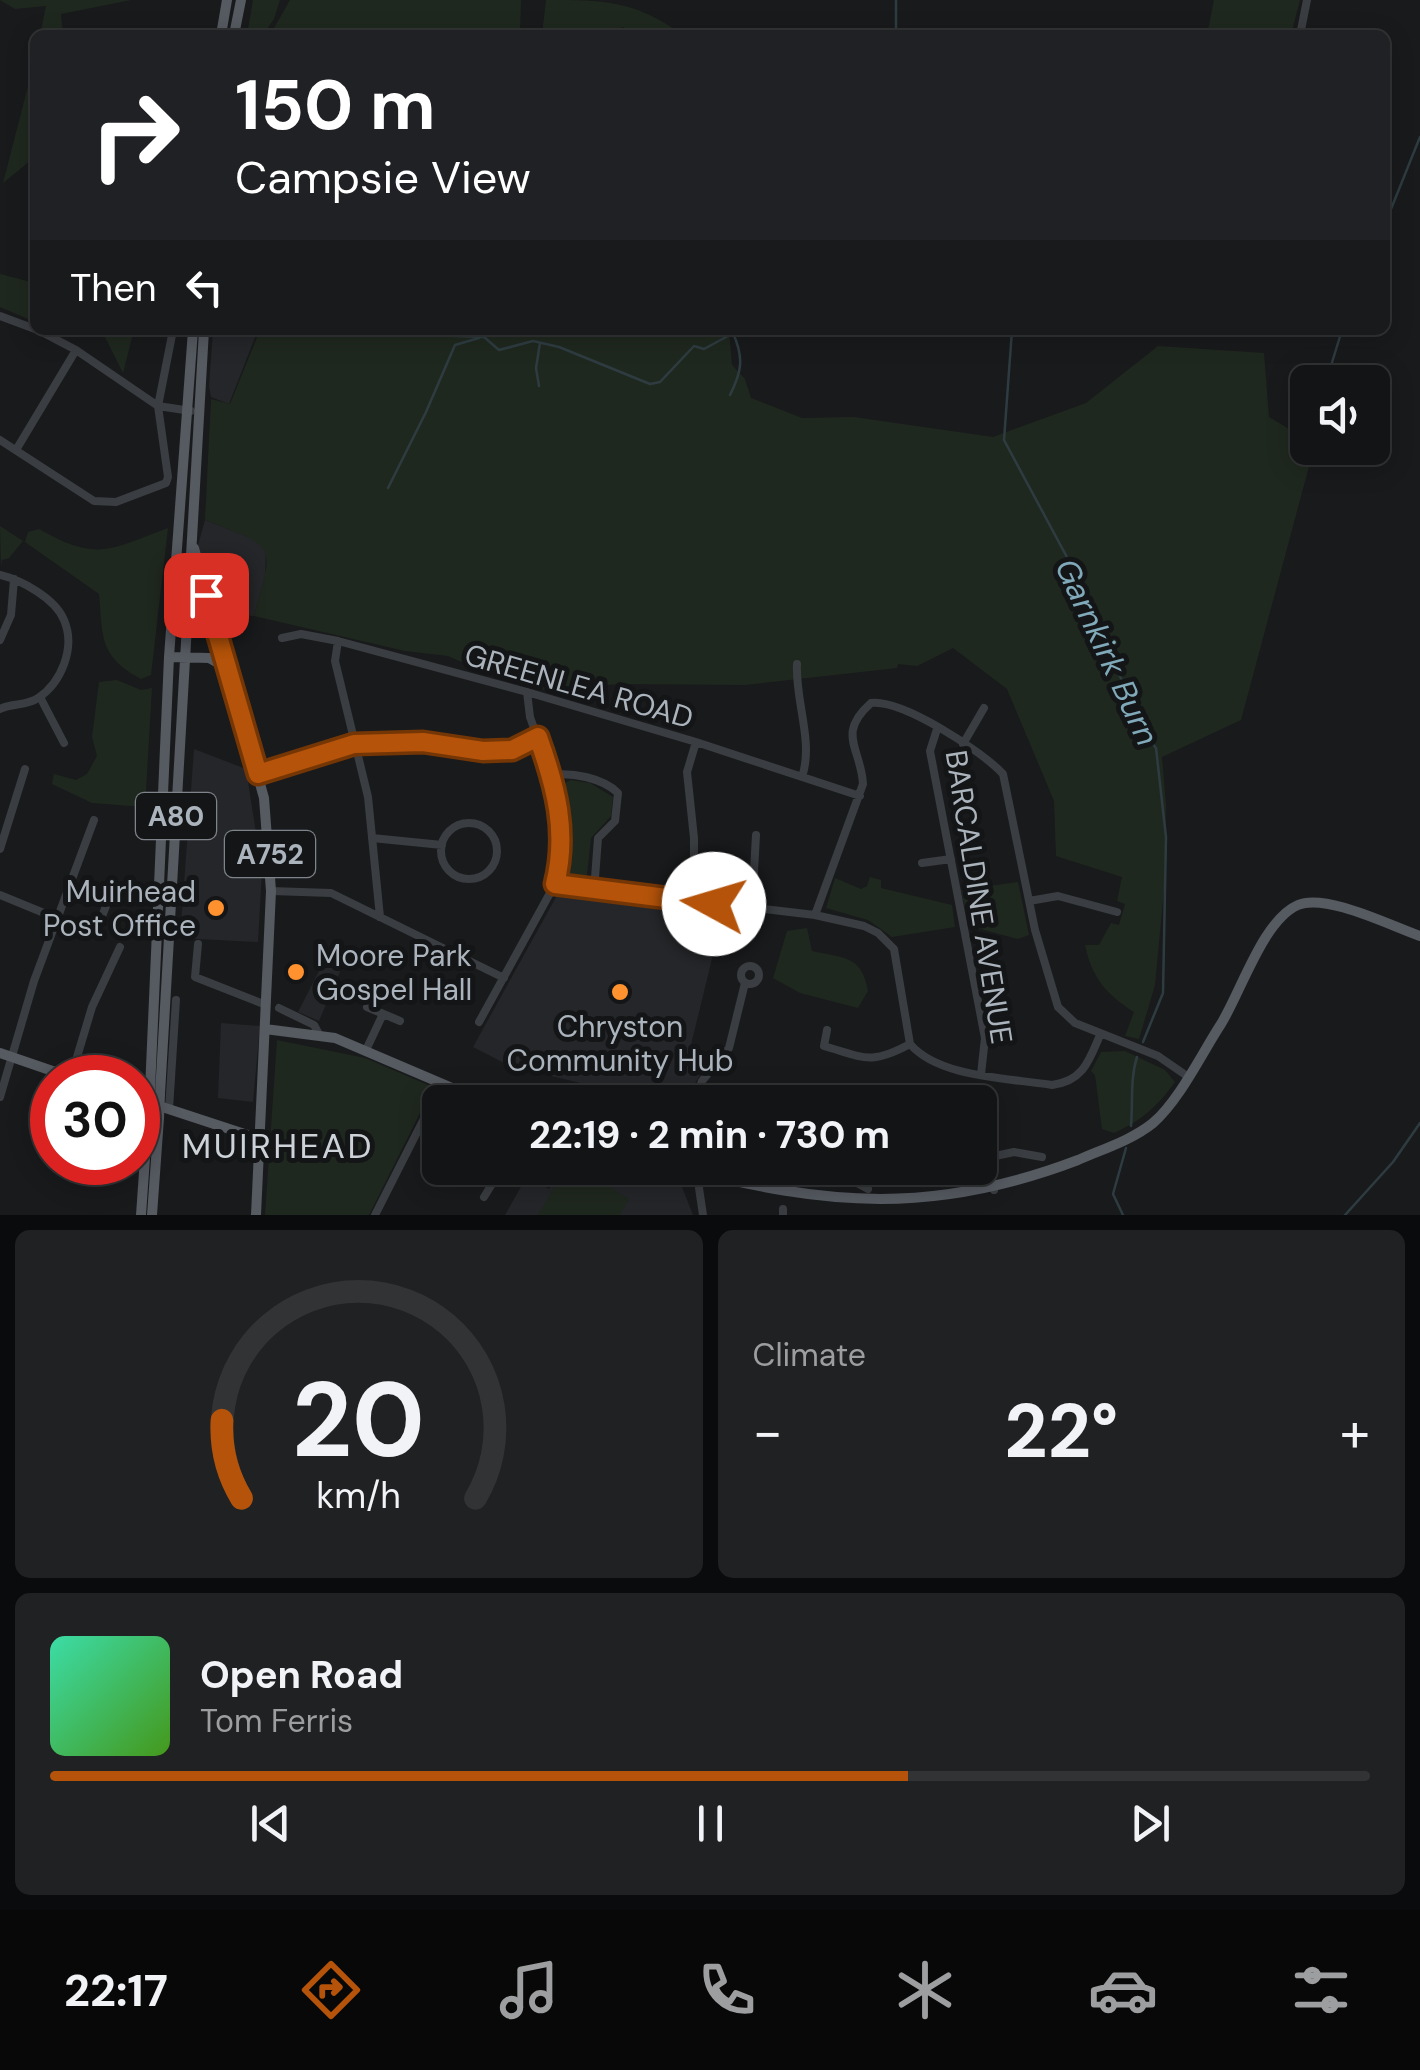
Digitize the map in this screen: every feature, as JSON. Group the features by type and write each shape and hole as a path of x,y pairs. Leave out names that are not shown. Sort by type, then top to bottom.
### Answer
{"main road":[{"path":"222,30 227,0"},
{"path":"235,30 241,0"},
{"name":"A80","path":"156,1055 168,658 194,335"},
{"name":"A80","path":"158,1055 204,335"},
{"name":"A752","path":"191,538 258,774 269,829 272,892 256,1215"},
{"path":"168,658 214,660 226,668"},
{"path":"758,1185 796,1195 870,1204 946,1201 994,1190 1068,1165 1133,1136 1157,1120 1224,1018 1274,925 1294,906 1309,901 1328,903 1420,936"},
{"path":"265,1028 320,1036 366,1050 446,1085"},
{"path":"0,1053 30,1063"},
{"path":"160,1106 260,1139"},
{"name":"A80","path":"142,1215 145,1185"},
{"name":"A80","path":"152,1185 152,1215"}],"street":[{"path":"1301,30 1308,0"},
{"path":"0,316 30,327"},
{"path":"47,335 158,406 200,412"},
{"path":"0,440 94,501 116,502 166,483 158,406 172,335"},
{"path":"16,450 76,350"},
{"path":"0,575 14,579 47,600 64,620 67,648 63,670 40,697 0,710"},
{"path":"0,640 11,616 14,579"},
{"name":"GREENLEA ROAD","path":"282,638 301,634 338,642 526,692 860,796"},
{"path":"338,642 335,661 368,798 380,917"},
{"path":"797,664 796,688 808,760 802,777"},
{"path":"480,1022 555,884 562,857 560,801 530,718 526,692"},
{"path":"40,697 64,743"},
{"path":"815,915 860,796 862,772 852,745 852,726 871,703 898,706 963,744 1003,774 1029,901 1058,1007 1075,1023 1158,1056 1187,1076"},
{"path":"963,744 984,708"},
{"name":"BARCALDINE AVENUE","path":"937,729 930,752 986,1038 981,1074"},
{"path":"258,774 354,744 423,742 483,751 512,750 538,737"},
{"path":"690,901 694,838 687,772 696,742"},
{"path":"0,850 25,769"},
{"path":"551,775 587,778 607,784 618,793 615,821 598,838 594,891"},
{"path":"0,1097 34,981 94,820"},
{"path":"474,824 492,836 496,854 490,869 469,879 450,872 443,862 442,844 452,829 474,824"},
{"path":"752,908 756,835"},
{"path":"372,838 442,844"},
{"path":"922,863 951,859"},
{"path":"555,884 815,915 864,926 894,949 910,1044 920,1056 940,1067 1052,1086 1068,1083 1086,1069 1100,1035"},
{"path":"272,892 331,893 504,978"},
{"path":"0,895 95,934 110,896"},
{"path":"1029,901 1058,896 1117,912"},
{"path":"198,944 195,977 266,1006"},
{"path":"78,1055 92,1007 120,946"},
{"path":"701,1085 729,1048 746,983"},
{"path":"169,1109 176,1000"},
{"path":"367,1006 400,1021"},
{"path":"283,1013 314,1025 320,1036"},
{"path":"366,1050 383,1014"},
{"path":"827,1030 824,1046 871,1060 884,1058 910,1044"},
{"path":"374,1215 422,1122"},
{"path":"997,1153 1042,1157"},
{"path":"484,1197 491,1185"},
{"path":"702,1185 703,1215"},
{"path":"844,1187 850,1185"},
{"path":"861,1185 868,1189"},
{"path":"992,1185 994,1190"}],"shaded area":[{"path":"0,0 131,0 61,14 63,30 41,30 46,6 15,9"},
{"path":"253,0 280,0 266,30 248,30"},
{"path":"290,0 521,0 520,30 273,30"},
{"path":"546,0 618,4 676,30 622,27 543,30"},
{"path":"1214,0 1300,0 1292,30 1208,30"},
{"path":"30,78 30,161 3,183"},
{"path":"0,274 30,282 30,320 0,307"},
{"path":"104,335 133,335 123,373"},
{"path":"213,335 256,335 229,404 211,397"},
{"path":"258,335 729,335 732,365 745,379 751,398 802,418 854,417 993,437 1086,403 1158,346 1264,353 1269,417 1290,430 1290,465 1309,465 1241,720 1162,757 1166,805 1164,890 1155,985 1139,1039 1125,1036 1134,1012 1102,984 1085,945 1099,945 1111,923 1119,925 1125,904 1117,901 1122,877 1056,856 1054,801 1007,689 953,648 917,666 898,664 897,668 745,685 620,684 544,689 510,670 489,674 448,656 405,651 254,616 265,573 264,550 246,536 205,520 211,399 230,404"},
{"path":"205,520 262,542 266,551 265,577 254,616 218,612 198,545"},
{"path":"0,526 23,541 9,558 2,560 1,567"},
{"path":"168,528 151,675 141,679 110,654 101,623 99,594 25,542 28,532 39,529 75,546 103,549"},
{"path":"117,680 141,690 152,688 145,807 92,803 52,784 54,774 76,780 87,774 97,756 92,737 99,682"},
{"path":"194,749 246,769 262,871 258,942 180,938"},
{"path":"571,780 590,783 613,797 611,816 591,838 586,883 582,885 563,879 560,790"},
{"path":"870,877 881,880 881,888 952,905 955,927 892,937 868,920 826,908 835,878 861,889"},
{"path":"1018,882 1029,935 1018,939 969,926 961,890"},
{"path":"560,890 603,902 722,918 689,1053 709,1060 694,1085 589,1085 510,1066 473,1047"},
{"path":"807,928 812,951 842,957 861,971 868,991 858,1008 800,993 773,978 787,931"},
{"path":"325,959 342,967 319,1021 298,1012"},
{"path":"221,1023 260,1026 253,1102 218,1098"},
{"path":"277,1040 365,1058 428,1085 422,1085 422,1109 369,1215 265,1215"},
{"path":"1125,1051 1165,1070 1175,1082 1148,1112 1114,1133 1102,1129 1095,1075 1091,1071 1101,1052"},
{"path":"522,1185 549,1189 551,1185 681,1185 693,1215 505,1215"},
{"path":"556,1185 606,1185 629,1199 620,1215 538,1215"}],"waterway":[{"name":"Garnkirk Burn","path":"896,0 896,30"},
{"path":"1390,212 1420,137"},
{"path":"430,335 484,337 499,350 533,341 559,347 650,384 660,382 694,346 704,349 730,335"},
{"path":"730,395 740,364 734,335"},
{"name":"Garnkirk Burn","path":"1012,335 1004,440 1076,574 1145,734 1156,748 1166,837 1163,993 1143,1042"},
{"path":"1331,365 1340,335"},
{"path":"388,488 455,345 479,338"},
{"path":"539,386 536,368 540,343"},
{"name":"Garnkirk Burn","path":"1131,1126 1137,1057"},
{"name":"Garnkirk Burn","path":"1345,1215 1393,1162 1420,1123"},
{"name":"Garnkirk Burn","path":"1123,1215 1113,1194 1126,1148"}],"place":[{"name":"Muirhead Post Office","path":"216,908"},
{"name":"Moore Park Gospel Hall","path":"296,972"},
{"name":"Chryston Community Hub","path":"620,992"}],"district":[{"name":"MUIRHEAD","path":"278,1146"}],"route":[{"path":"206,595 258,774 354,744 423,742 483,751 512,750 538,737 560,801 562,857 555,884 714,904"}]}
